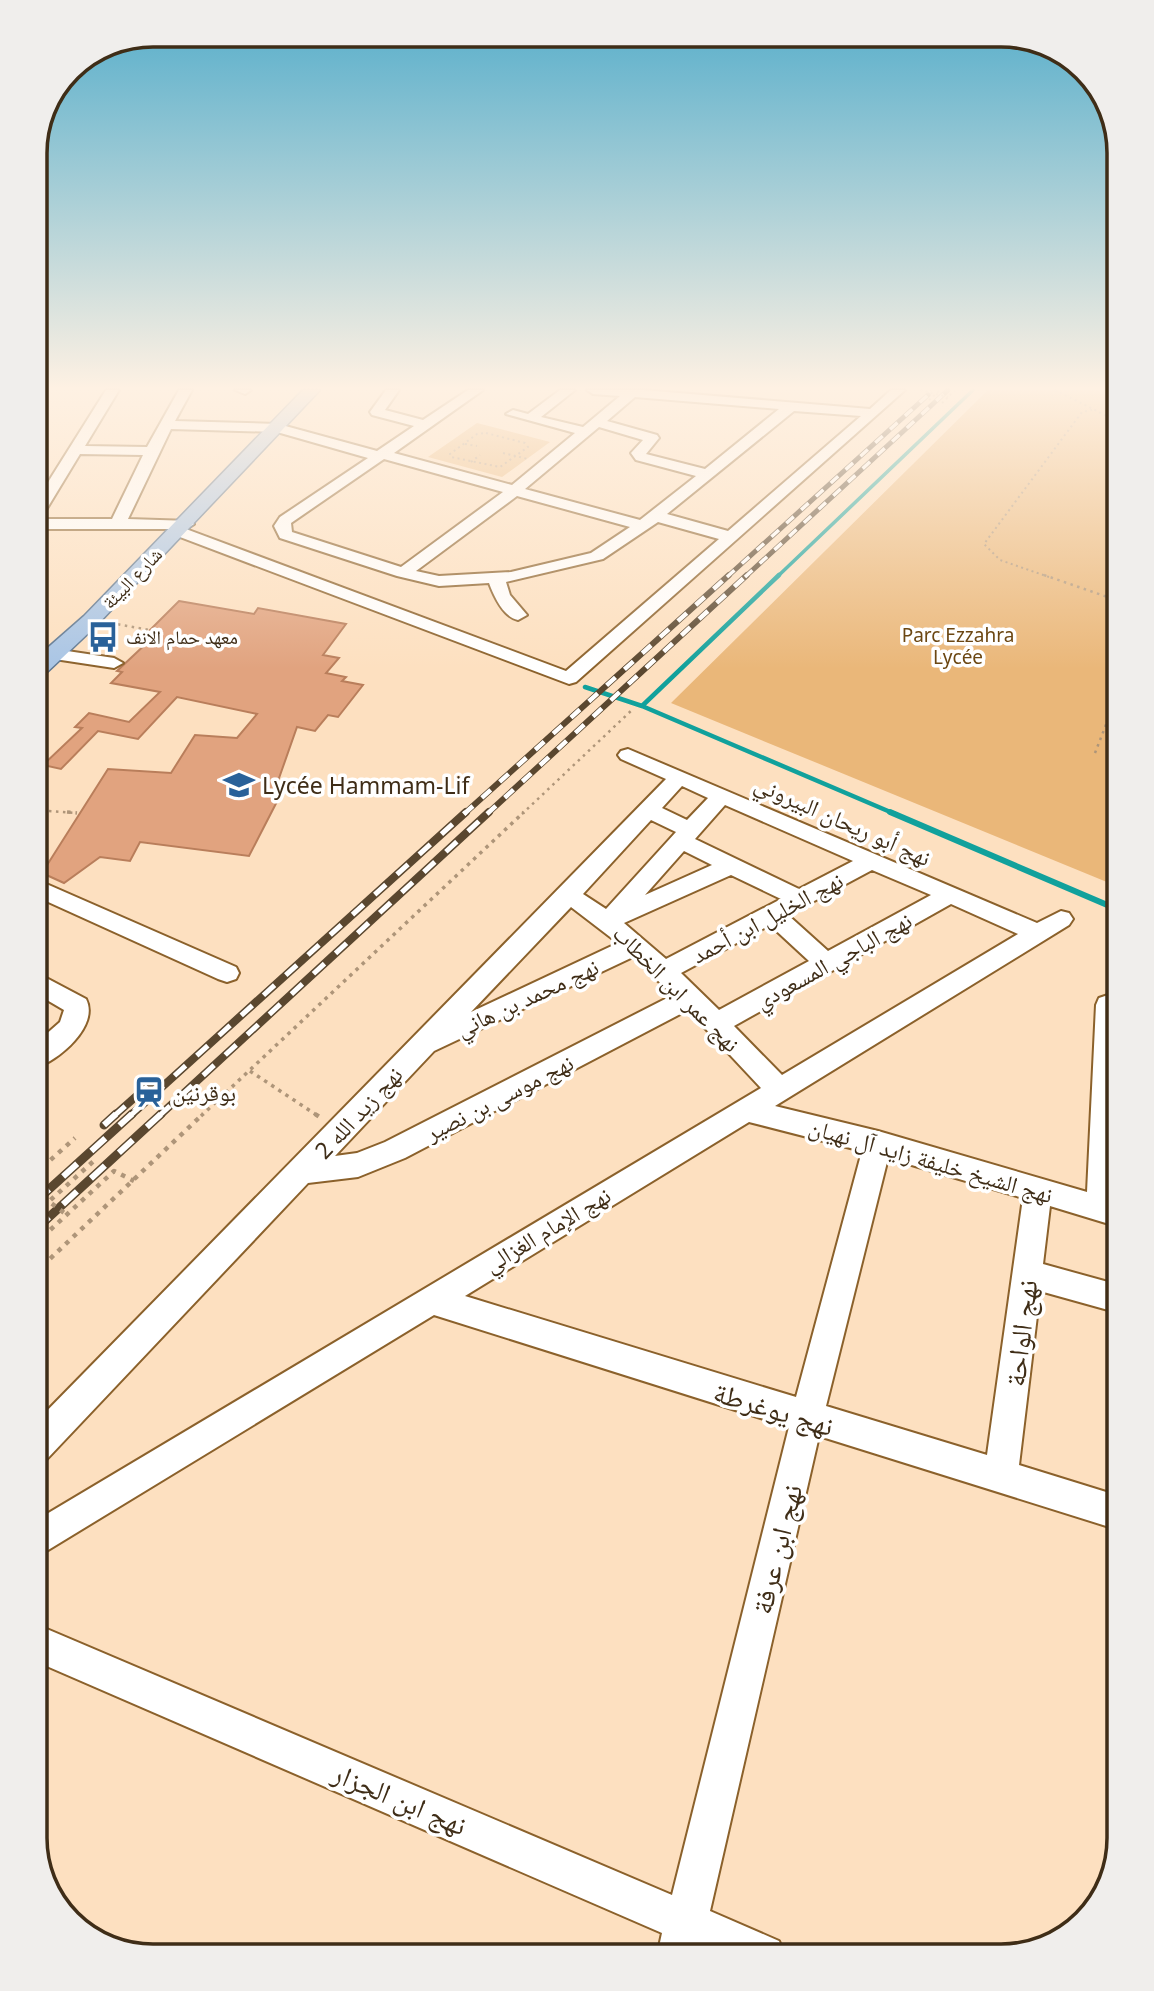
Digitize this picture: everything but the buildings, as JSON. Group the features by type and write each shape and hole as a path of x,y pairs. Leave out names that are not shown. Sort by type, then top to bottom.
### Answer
{"main road":[{"name":"شارع البيئة","path":"47,660 91,620 225,483"}],"street":[{"path":"118,524 137,483"},
{"path":"339,483 285,520 282,526 291,537 402,573 439,581 496,578 597,556 615,547 696,483"},
{"path":"488,483 649,521 731,537"},
{"path":"402,573 524,483"},
{"path":"47,524 182,527 567,678 793,483"},
{"path":"496,578 502,596 519,615"},
{"path":"47,645 114,663"},
{"name":"نهج أبو ريحان البيروني","path":"628,755 950,895 1049,926"},
{"name":"نهج زيد الله 2","path":"47,1435 418,1048 569,895 679,776"},
{"path":"609,921 721,796"},
{"path":"648,810 733,865 800,899"},
{"name":"نهج الخليل ابن أحمد","path":"662,972 871,861"},
{"path":"609,921 733,865"},
{"path":"47,892 227,973"},
{"name":"نهج عمر ابن الخطاب","path":"569,895 609,921 636,945 778,1088"},
{"name":"نهج الباجي المسعودي","path":"715,1024 950,895"},
{"path":"772,914 826,964"},
{"name":"نهج الإمام الغزالي","path":"47,1534 743,1109 1049,926"},
{"name":"نهج محمد بن هاني","path":"418,1048 636,945"},
{"path":"47,988 77,1006 78,1016 67,1031 47,1048"},
{"name":"نهج موسى بن نصير","path":"301,1172 358,1165 395,1150 689,998"},
{"name":"نهج الشيخ خليفة زايد آل نهيان","path":"743,1109 878,1143 1107,1210"},
{"name":"نهج ابن عرفة","path":"682,1938 807,1419 878,1143"},
{"name":"نهج الواحة","path":"1001,1476 1038,1190"},
{"path":"1027,1273 1107,1296"},
{"name":"نهج يوغرطة","path":"431,1300 807,1419 1107,1509"},
{"name":"نهج ابن الجزار","path":"47,1647 682,1938 709,1944"}],"path":[{"path":"1029,483 984,544 1000,560 1107,597"},
{"path":"91,620 150,630"},
{"path":"47,1262 633,709"},
{"path":"1095,752 1107,722"},
{"path":"47,811 77,813"},
{"path":"250,1071 340,1131"},
{"path":"47,1163 75,1138"},
{"path":"67,1215 49,1202 97,1158"},
{"path":"47,1233 114,1171 134,1181"}],"green space":[{"name":"Parc Ezzahra Lycée","path":"894,483 1107,483 1107,882 671,703"}],"waterway":[{"path":"777,577 876,483"},
{"path":"642,706 779,575"},
{"path":"585,687 642,706"},
{"path":"642,706 895,814"},
{"path":"890,812 1107,905"}],"railway":[{"path":"727,577 831,483"},
{"path":"745,577 847,483"},
{"path":"464,814 729,575"},
{"path":"487,814 747,575"},
{"path":"130,1116 466,812"},
{"path":"159,1116 489,812"},
{"path":"114,1116 151,1083"},
{"path":"104,1125 116,1114"},
{"path":"47,1191 132,1114"},
{"path":"47,1219 161,1114"}],"place":[{"name":"معهد حمام الانف","path":"103,637"},
{"name":"Lycée Hammam-Lif","path":"239,785"},
{"name":"بوقرنين","path":"149,1092"}]}
